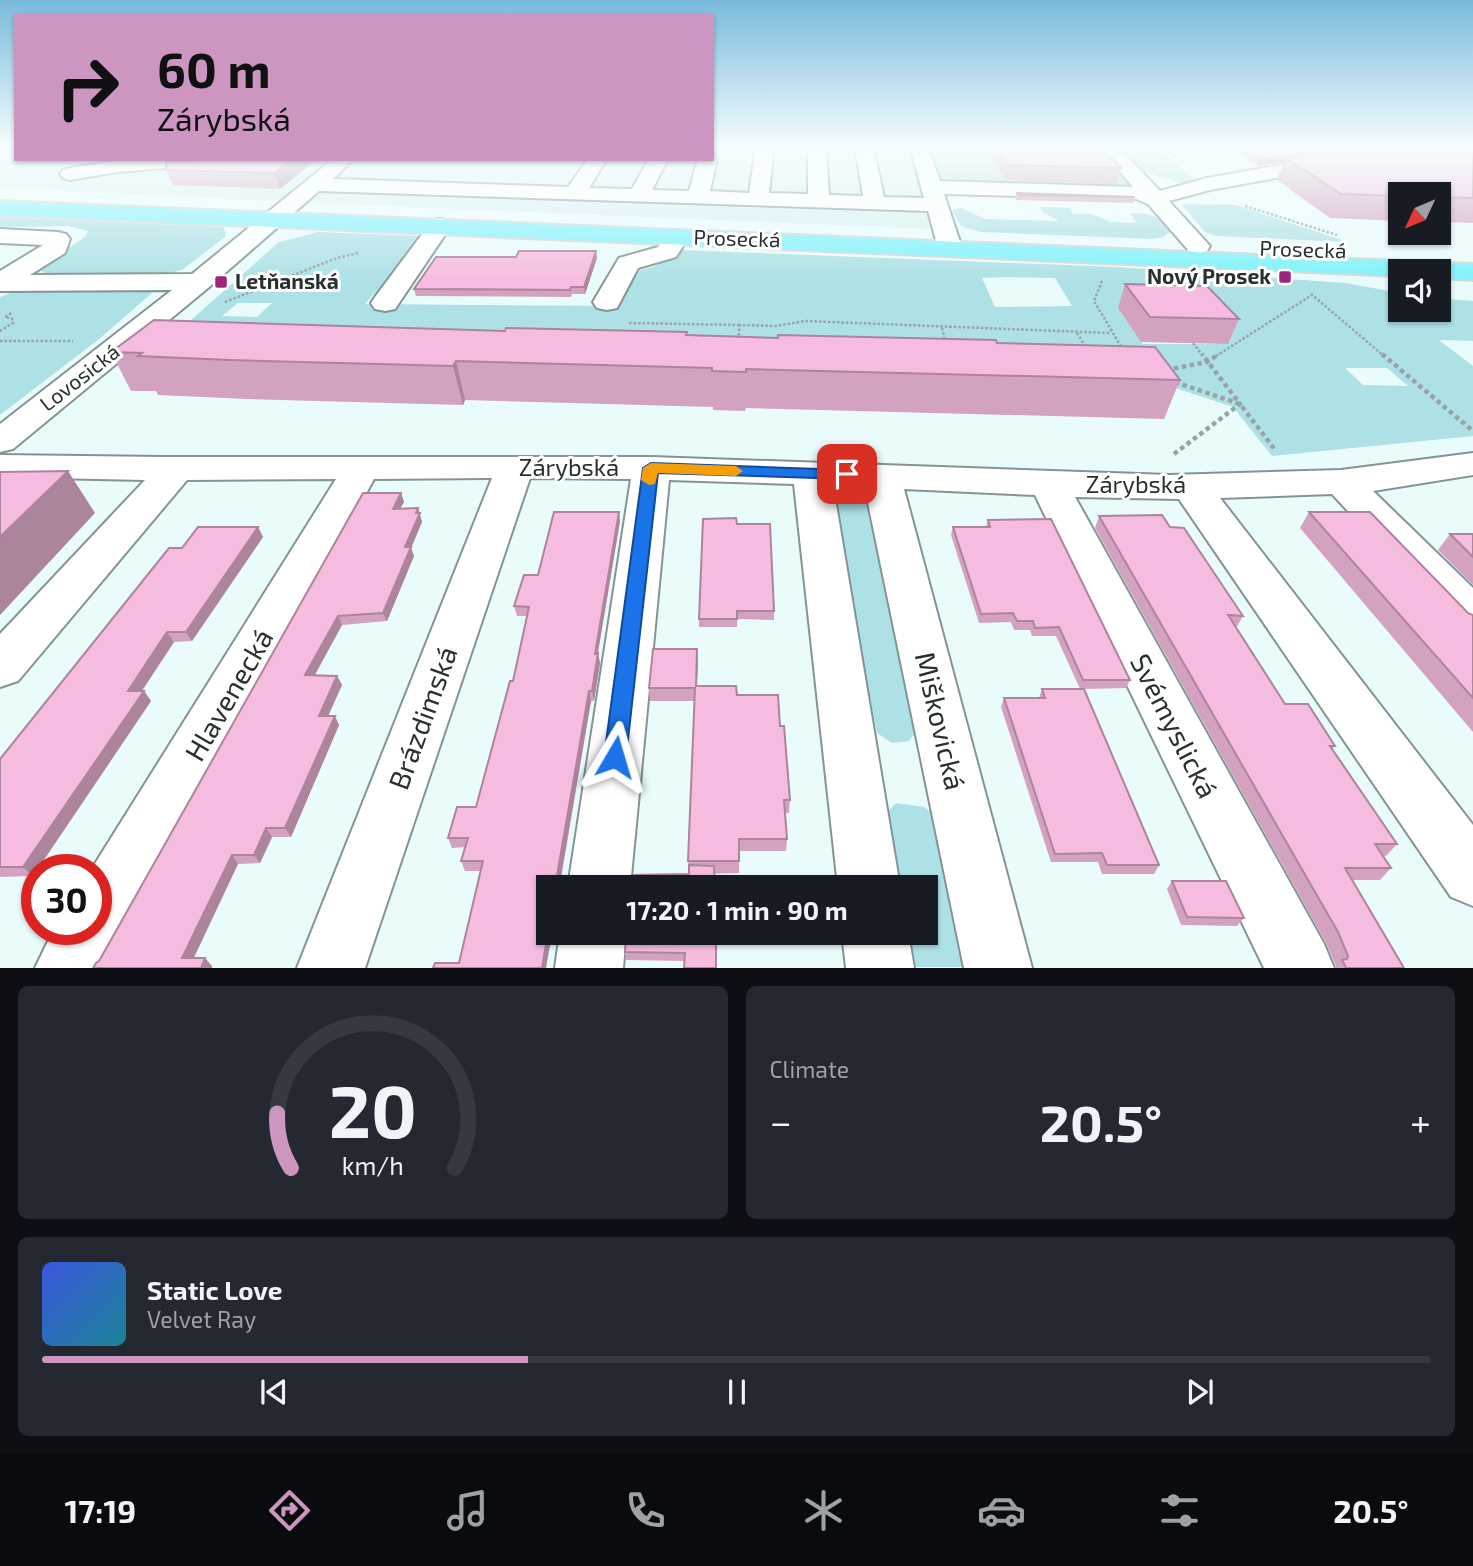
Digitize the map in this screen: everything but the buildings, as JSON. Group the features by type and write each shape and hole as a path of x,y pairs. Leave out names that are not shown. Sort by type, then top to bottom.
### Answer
{"main road":[{"name":"Prosecká","path":"0,193 440,226 677,236 1198,246 1473,257"},
{"name":"Prosecká","path":"0,208 280,213 948,242 1473,272"}],"street":[{"name":"Lovosická","path":"0,441 199,282 305,192"},
{"path":"521,192 874,203 935,198 1159,203 1186,192"},
{"path":"638,197 641,192"},
{"path":"697,199 699,192"},
{"path":"758,201 759,192"},
{"path":"819,192 819,202"},
{"path":"872,192 874,203"},
{"path":"933,192 948,242"},
{"path":"1149,192 1198,246"},
{"path":"385,303 440,226"},
{"path":"612,313 628,263 667,252 677,236"},
{"path":"1,265 39,258"},
{"path":"1,265 199,282"},
{"name":"Zárybská","path":"0,466 176,469 651,468 881,475 1049,485 1190,486 1342,482 1473,464"},
{"name":"Brázdimská","path":"331,968 515,468"},
{"path":"600,875 651,468"},
{"path":"0,667 176,469"},
{"name":"Hlavenecká","path":"112,893 361,469"},
{"path":"812,473 867,875"},
{"name":"Miškovická","path":"881,475 998,968"},
{"path":"1342,482 1473,616"},
{"name":"Svémyslická","path":"1049,485 1300,968"},
{"path":"1190,486 1473,875"},
{"path":"69,968 82,945"},
{"path":"589,968 592,945"},
{"path":"877,945 880,968"}],"path":[{"path":"216,306 337,258 361,252"},
{"path":"1106,270 1094,301 1125,353"},
{"path":"1302,286 1473,432"},
{"path":"1160,371 1207,362 1312,295"},
{"path":"3,317 14,311"},
{"path":"612,313 740,325 776,326 805,321 1111,333"},
{"path":"0,331 13,323 12,318 3,317"},
{"path":"737,349 740,325"},
{"path":"942,328 948,354"},
{"path":"1076,332 1089,352"},
{"path":"0,341 74,341"},
{"path":"1193,343 1277,452"},
{"path":"1174,382 1240,404"},
{"path":"1190,486 1165,460 1240,404"}],"shaded area":[{"path":"101,192 923,192 932,229"},
{"path":"1182,205 1236,205 1348,242 1216,236 1205,232"},
{"path":"1040,207 1070,208 1073,214 1091,214 1111,222 1137,223 1130,213 1149,215 1157,218 1170,232 1163,237 1152,239 980,232 961,226 952,210 961,208 985,219 1059,221 1043,212"},
{"path":"0,217 223,227 226,232 225,237 182,270 162,275 50,276 40,270 41,266 85,237 88,231 69,226 0,227"},
{"path":"319,232 419,236 421,239 365,304 617,306 633,272 653,267 682,250 1116,267 1346,283 1388,291 1388,322 1451,322 1451,299 1473,301 1473,341 1439,340 1473,366 1473,436 1272,456 1233,407 1136,375 155,352 279,242","holes":["982,278 1055,278 1072,306 995,307","238,303 272,303 257,317 222,316","1120,311 1227,344 1143,344","1345,368 1387,368 1408,386 1363,385"]},
{"path":"972,241 1352,257 1358,260 968,243"},
{"path":"24,288 146,289 152,293 98,340 0,415 0,297"},
{"path":"844,495 859,497 872,504 920,726 909,741 892,743 877,733 831,503"},
{"path":"896,803 924,807 940,819 973,967 908,967 904,945 938,945 938,875 892,875 883,816"}],"slow traffic":[{"path":"649,480 651,468 736,471"}],"place":[{"name":"Nový Prosek","path":"1285,277"},
{"name":"Letňanská","path":"221,282"}],"route":[{"path":"615,757 651,468 847,474"}]}
